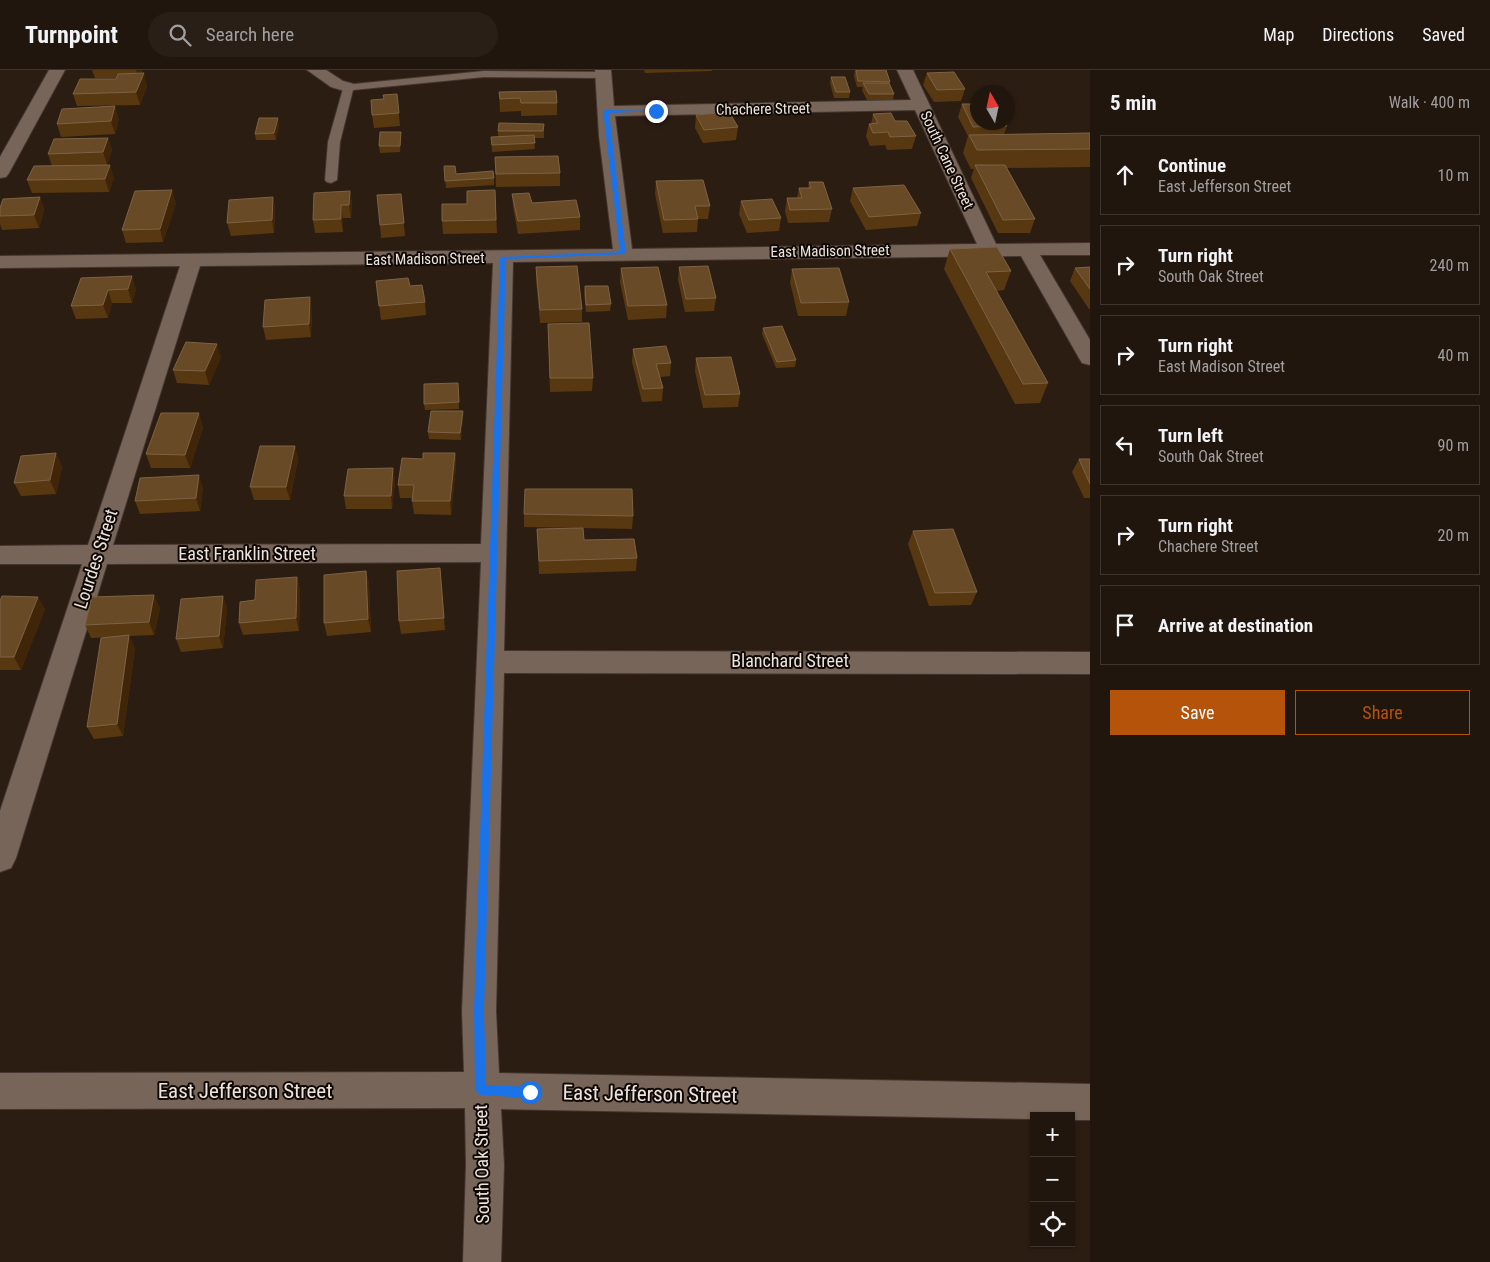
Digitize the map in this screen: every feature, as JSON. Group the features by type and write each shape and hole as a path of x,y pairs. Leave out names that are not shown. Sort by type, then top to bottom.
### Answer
{"street":[{"path":"0,173 58,70"},
{"path":"315,70 337,84 348,87"},
{"name":"South Cane Street","path":"905,70 989,250"},
{"path":"603,72 616,208 623,254"},
{"name":"Chachere Street","path":"606,111 921,105"},
{"path":"1028,249 1090,358"},
{"name":"East Madison Street","path":"0,262 1090,249"},
{"name":"South Oak Street","path":"482,1262 485,1165 479,1011 503,257"},
{"name":"Lourdes Street","path":"0,858 192,261"},
{"name":"East Franklin Street","path":"0,555 494,553"},
{"name":"Blanchard Street","path":"490,662 1090,663"},
{"name":"East Jefferson Street","path":"0,1091 481,1090 539,1093 1090,1102"}],"lane":[{"path":"331,180 334,142 348,87 484,74 603,72"}],"building":[{"path":"856,70 886,70 890,82 858,81"},
{"path":"954,72 965,89 937,90 927,73"},
{"path":"144,73 136,92 73,94 80,79 116,79 118,74"},
{"path":"831,77 845,77 850,92 836,92"},
{"path":"863,83 889,83 894,94 869,94"},
{"path":"556,91 557,103 521,103 520,98 500,99 499,92"},
{"path":"397,94 399,113 372,115 371,100 384,99 383,95"},
{"path":"962,104 970,104 970,121"},
{"path":"115,106 111,121 57,124 62,109"},
{"path":"729,112 738,127 704,130 696,115"},
{"path":"891,113 895,121 907,121 916,136 890,137 888,132 873,133 869,124 878,123 873,114"},
{"path":"259,118 278,118 274,133 255,134"},
{"path":"499,123 544,124 543,131 498,131"},
{"path":"380,132 401,132 400,146 379,146"},
{"path":"1090,133 1090,149 977,150 969,135"},
{"path":"534,135 535,143 492,145 491,137"},
{"path":"108,138 103,152 48,154 54,139"},
{"path":"558,156 560,173 496,174 495,157"},
{"path":"110,165 105,179 27,180 34,166"},
{"path":"975,165 1005,165 1035,219 1003,220"},
{"path":"444,166 455,166 456,174 493,171 494,178 445,181"},
{"path":"703,180 710,206 695,206 698,219 664,220 656,181"},
{"path":"809,182 823,182 832,209 790,210 787,198 802,198 799,188 811,188"},
{"path":"904,185 921,213 869,217 853,188"},
{"path":"172,190 160,229 122,230 135,191"},
{"path":"495,190 496,220 442,221 442,204 467,204 467,191"},
{"path":"350,191 349,205 341,205 341,219 313,220 314,193"},
{"path":"529,193 532,203 576,200 580,217 518,221 512,194"},
{"path":"401,194 404,223 380,225 377,195"},
{"path":"40,197 34,215 0,216 3,199"},
{"path":"273,197 272,220 227,223 229,200"},
{"path":"772,199 781,218 749,220 741,201"},
{"path":"997,247 1011,271 986,272 1048,383 1023,384 950,249"},
{"path":"577,266 582,309 540,310 536,267"},
{"path":"708,266 716,298 686,299 679,267"},
{"path":"658,267 667,305 628,306 621,268"},
{"path":"1090,267 1090,289 1075,268"},
{"path":"839,268 849,302 801,303 792,269"},
{"path":"132,276 128,289 108,290 103,305 71,306 81,278"},
{"path":"408,278 410,286 422,285 425,302 379,306 376,281"},
{"path":"585,286 608,286 611,304 586,305"},
{"path":"310,297 309,324 263,327 265,300"},
{"path":"589,323 593,378 550,378 548,324"},
{"path":"782,326 796,360 777,362 763,328"},
{"path":"186,342 217,344 205,371 173,370"},
{"path":"666,346 671,363 656,364 663,388 643,389 633,349"},
{"path":"731,357 740,394 705,395 696,358"},
{"path":"458,383 459,402 424,404 424,384"},
{"path":"431,411 463,411 460,433 428,432"},
{"path":"161,413 199,413 185,455 146,454"},
{"path":"260,446 295,446 286,487 250,487"},
{"path":"56,453 50,480 14,483 21,456"},
{"path":"423,453 455,453 450,501 412,501 414,485 398,485 402,458 423,459"},
{"path":"1079,459 1090,459 1090,484"},
{"path":"393,468 391,496 344,496 348,469"},
{"path":"199,475 196,498 135,501 140,478"},
{"path":"525,489 632,489 633,516 524,514"},
{"path":"583,528 584,540 634,539 637,558 539,561 537,529"},
{"path":"953,529 977,592 935,593 913,531"},
{"path":"440,568 444,618 399,621 397,571"},
{"path":"366,571 368,619 324,623 324,575"},
{"path":"297,577 296,618 239,623 240,602 255,600 256,580"},
{"path":"154,595 149,622 85,625 92,597"},
{"path":"2,596 38,597 14,657 0,657 0,601"},
{"path":"223,596 219,636 176,639 181,599"},
{"path":"129,635 117,724 87,727 101,638"}],"route":[{"path":"530,1092 481,1090 479,1011 503,257 623,254 617,217 606,111 656,111"}]}
